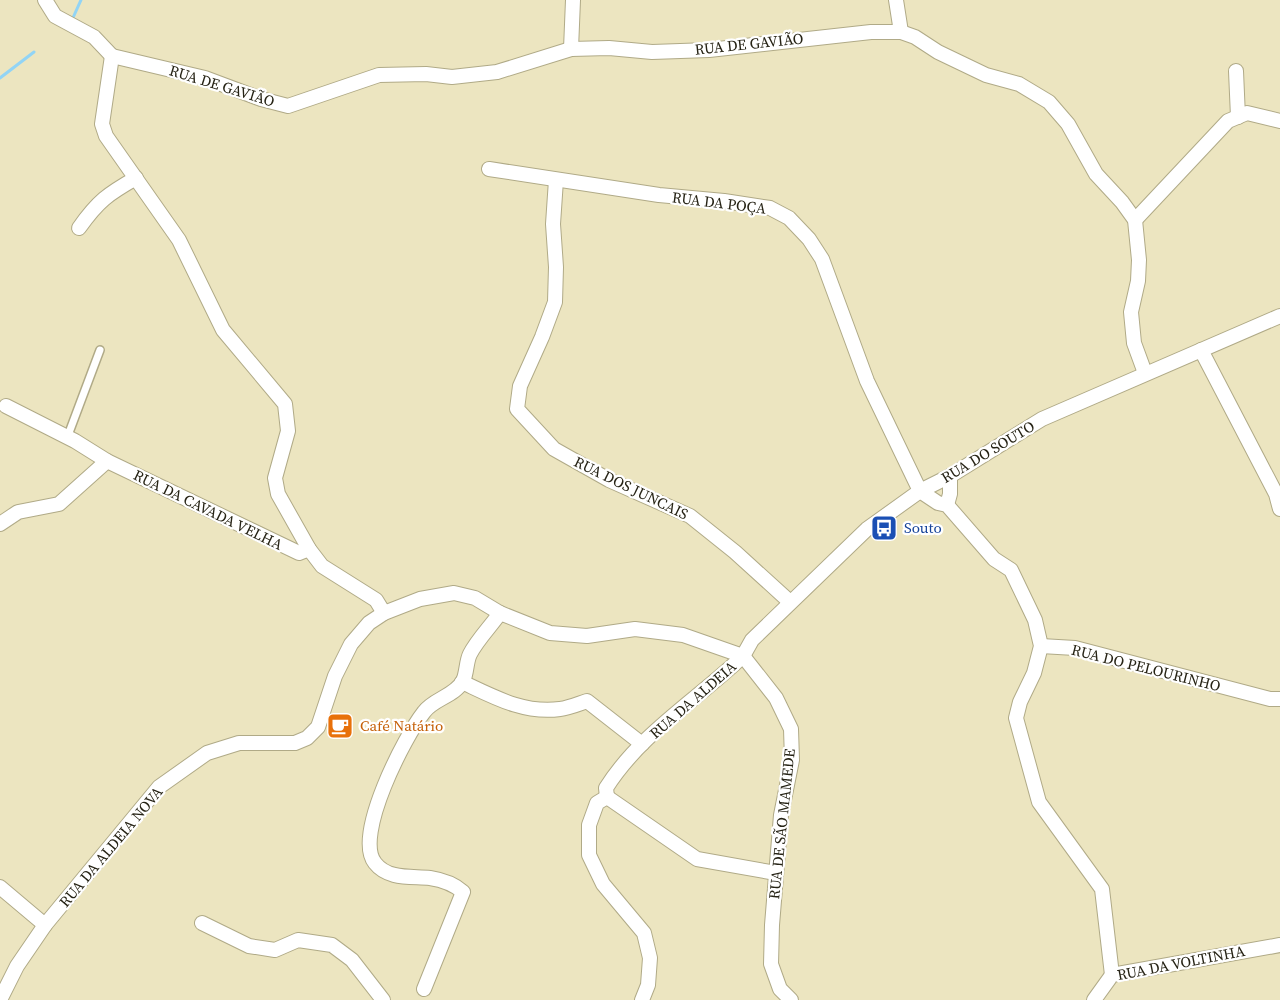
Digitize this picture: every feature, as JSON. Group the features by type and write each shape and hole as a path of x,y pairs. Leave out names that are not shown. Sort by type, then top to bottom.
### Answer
{"street":[{"path":"45,0 55,16 94,37 112,56"},
{"path":"571,49 573,0"},
{"path":"896,0 901,32"},
{"name":"RUA DE GAVIÃO","path":"112,56 206,78 261,99 288,106 379,75 452,76 497,72 571,49 609,48 652,52 709,50 871,32 901,32 915,37 938,52 986,75 1019,84 1049,102 1068,124 1096,174 1135,220"},
{"name":"RUA DA CAVADA VELHA","path":"112,56 102,123 106,136 178,240 224,330 285,404 288,431 275,478 278,495 309,549 322,566 376,600 384,613"},
{"path":"1236,71 1238,117"},
{"path":"1145,374 1134,344 1131,312 1138,281 1139,260 1135,220 1228,121 1247,113 1280,121"},
{"name":"RUA DA POÇA","path":"489,169 659,195 770,208 789,218 809,239 822,260 867,381 920,491"},
{"path":"79,228 89,213 108,194 136,178"},
{"name":"RUA DOS JUNCAIS","path":"556,180 553,224 556,267 555,302 520,386 517,409 554,449 609,480 690,516 735,552 790,602"},
{"name":"RUA DO SOUTO","path":"743,656 752,640 867,528 920,491 950,477 1042,419 1280,316"},
{"path":"1201,350 1276,494 1280,509"},
{"name":"RUA DA CAVADA VELHA","path":"6,406 107,461 299,553 309,549"},
{"path":"0,524 18,512 59,504 107,461"},
{"path":"947,505 951,494 950,477"},
{"path":"920,491 938,503 947,505 994,559 1011,570 1035,620 1041,646 1034,673 1020,702 1016,718 1039,802 1102,889 1112,975"},
{"name":"RUA DA ALDEIA NOVA","path":"0,1000 17,966 45,925 159,787 207,753 240,743 295,743 307,738 318,727 335,676 351,644 369,623 384,613 420,599 454,593 475,598 500,614 550,633 587,636 635,628 683,634 743,656"},
{"path":"424,989 464,892 453,884 432,878 401,877 384,871 374,862 369,850 370,834 382,790 400,748 425,709 453,691 462,682 470,654 500,614"},
{"name":"RUA DO PELOURINHO","path":"1041,646 1075,648 1270,699 1280,699"},
{"name":"RUA DA ALDEIA","path":"642,1000 648,985 650,958 644,933 603,884 588,855 589,825 597,803 607,797 606,788 612,777 642,744 743,656"},
{"name":"RUA DE SÃO MAMEDE","path":"743,656 777,698 791,729 792,760 781,815 771,964 780,989 791,1000"},
{"name":"RUA DA ALDEIA","path":"462,682 507,704 534,709 561,709 587,701 642,744"},
{"path":"607,797 697,859 776,873"},
{"path":"0,887 45,925"},
{"path":"202,922 249,946 275,950 297,940 332,945 352,960 383,1000"},
{"name":"RUA DA VOLTINHA","path":"1094,1000 1112,975 1280,945"}],"lane":[{"path":"67,438 100,350"}],"waterway":[{"path":"72,20 81,0"},
{"path":"0,78 34,52"}],"place":[{"name":"Souto","path":"884,528"},
{"name":"Café Natário","path":"340,726"}]}
